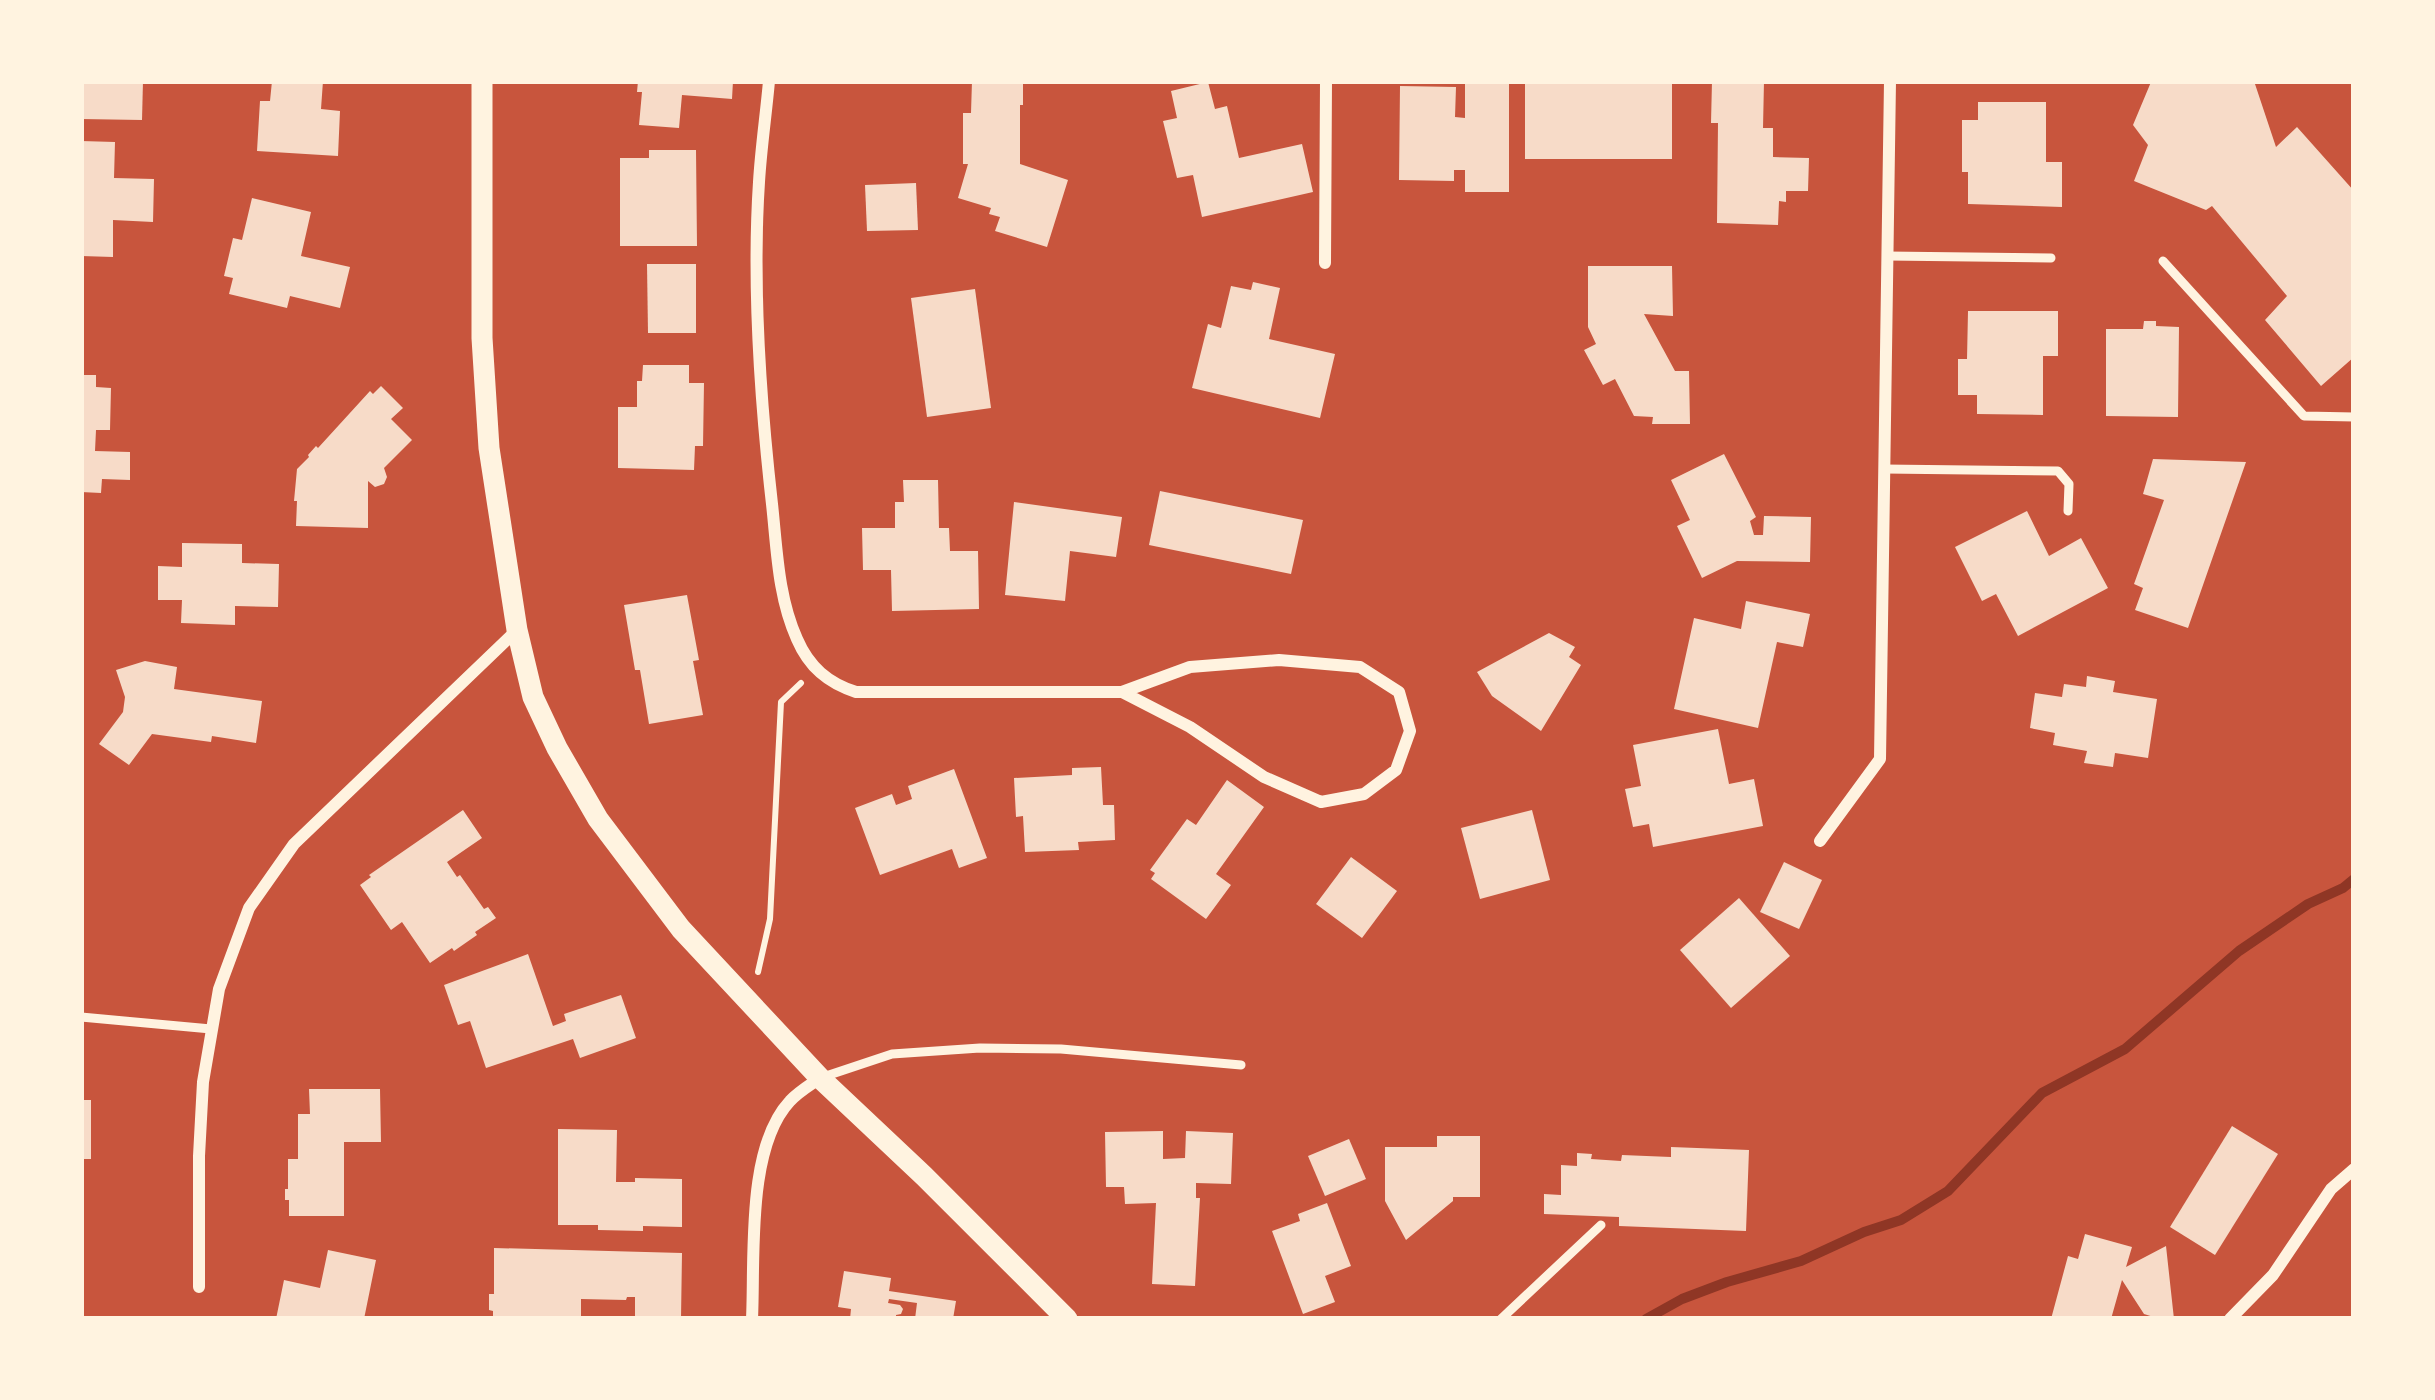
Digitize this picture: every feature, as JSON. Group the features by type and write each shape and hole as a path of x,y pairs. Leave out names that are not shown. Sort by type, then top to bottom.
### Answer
{"street":[{"path":"482,81 483,360 489,448 517,630 533,697 557,748 598,819 681,929 820,1078 1067,1319"},
{"path":"769,81 758,183 758,296 768,467 782,597 798,642 814,669 835,685 856,692 1123,692 1190,667 1279,660 1360,667 1399,692 1410,731 1396,770 1364,794 1321,802 1264,777 1190,727 1123,692"},
{"path":"1325,263 1326,81"},
{"path":"1820,841 1880,760 1890,81"},
{"path":"199,1287 203,1082 219,989 248,908 294,844 517,630"},
{"path":"752,1319 758,1182 764,1150 775,1121 791,1099 820,1078"},
{"path":"2230,1319 2273,1275 2331,1189 2354,1169"}],"lane":[{"path":"1887,256 2050,258"},
{"path":"2163,261 2304,416 2354,417"},
{"path":"1884,469 2058,471 2069,484 2068,511"},
{"path":"81,1017 211,1029"},
{"path":"820,1078 892,1054 980,1048 1061,1049 1241,1065"},
{"path":"1501,1319 1601,1225"}],"path":[{"path":"759,960 770,919 781,702"}],"building":[{"path":"81,81 143,81 142,120 81,119"},
{"path":"272,81 323,81 321,109 340,111 338,156 257,151 260,101 270,101"},
{"path":"638,81 733,81 732,99 682,95 679,128 639,125 642,92 637,92"},
{"path":"972,81 1023,81 1020,164 1068,180 1047,247 995,231 1000,217 989,214 991,208 958,198 968,164 963,164 963,113 971,113"},
{"path":"1712,81 1764,81 1763,128 1773,128 1773,157 1809,158 1808,191 1786,191 1786,202 1779,201 1778,225 1717,223 1718,123 1711,123"},
{"path":"2254,81 2276,147 2297,127 2354,191 2354,357 2321,386 2265,320 2287,296 2212,206 2206,210 2134,181 2148,145 2133,125 2151,82"},
{"path":"1208,82 1215,109 1227,106 1239,158 1302,144 1313,192 1202,217 1193,175 1177,178 1163,121 1177,118 1171,91"},
{"path":"1465,82 1509,82 1509,192 1465,192 1465,170 1454,170 1454,181 1399,180 1400,86 1456,87 1455,117 1465,118"},
{"path":"1525,84 1672,84 1672,159 1525,159"},
{"path":"1978,102 2046,102 2046,162 2062,162 2062,207 1968,204 1968,172 1962,172 1962,120 1978,120"},
{"path":"81,141 115,142 114,178 154,179 153,222 113,220 113,257 81,256"},
{"path":"649,150 696,150 697,246 620,246 620,158 649,158"},
{"path":"916,183 918,230 867,231 865,185"},
{"path":"252,198 311,212 301,256 350,267 340,308 290,296 287,308 229,294 233,278 224,276 233,238 242,240"},
{"path":"647,264 696,264 696,333 648,333"},
{"path":"1588,266 1672,266 1673,316 1644,314 1675,371 1689,371 1690,424 1652,424 1653,417 1634,416 1615,379 1603,385 1584,350 1596,344 1588,327"},
{"path":"1253,282 1280,288 1269,339 1335,354 1320,418 1192,388 1208,324 1221,328 1231,286 1251,290"},
{"path":"975,289 991,408 927,417 911,298"},
{"path":"1968,311 2058,311 2058,356 2043,356 2043,415 1977,414 1977,395 1958,395 1958,359 1967,359"},
{"path":"2144,321 2179,327 2178,417 2106,416 2106,329 2143,329"},
{"path":"643,365 689,365 689,383 704,383 703,446 695,446 694,470 618,468 618,407 637,407 637,381 642,381"},
{"path":"81,375 96,375 96,387 111,388 110,430 96,430 95,451 130,452 130,480 102,479 101,493 81,492"},
{"path":"381,386 403,408 391,419 412,440 384,468 384,484 375,487 368,481 368,528 296,526 297,469 370,391 373,394"},
{"path":"1724,454 1756,517 1750,521 1754,535 1763,535 1764,516 1811,517 1810,562 1737,561 1702,578 1677,526 1690,520 1671,480"},
{"path":"2153,459 2246,462 2188,628 2135,610 2143,588 2134,584 2164,500 2143,494"},
{"path":"903,480 938,480 939,528 949,528 950,551 978,551 979,609 892,611 891,570 863,570 862,528 895,528 895,502 904,502"},
{"path":"1160,491 1303,520 1291,574 1149,545"},
{"path":"1014,502 1122,517 1116,557 1070,551 1065,601 1005,595"},
{"path":"2027,511 2049,556 2081,538 2108,588 2018,636 1996,594 1982,601 1955,547"},
{"path":"182,543 242,544 242,563 279,564 278,607 235,606 235,625 181,623 182,600 158,600 158,566 182,567"},
{"path":"687,595 703,715 649,724 624,605"},
{"path":"1746,601 1810,614 1803,647 1777,642 1758,728 1674,709 1694,618 1741,629"},
{"path":"1549,633 1575,647 1569,657 1581,665 1541,731 1492,696 1477,672"},
{"path":"145,661 177,667 174,689 262,701 256,743 152,734 129,765 99,744 123,712 125,697 116,670"},
{"path":"2087,676 2115,681 2113,692 2157,699 2148,758 2115,753 2113,767 2084,763 2087,751 2053,745 2055,733 2030,728 2035,693 2062,697 2064,684 2086,687"},
{"path":"1718,729 1729,784 1754,779 1763,826 1653,847 1649,824 1633,827 1625,789 1641,786 1633,745"},
{"path":"1101,767 1103,805 1114,805 1115,840 1078,842 1079,850 1025,852 1023,816 1016,817 1014,778 1072,775 1072,768"},
{"path":"954,769 987,858 959,868 952,849 880,875 855,808 892,794 896,805 912,799 908,786"},
{"path":"1227,780 1264,807 1216,874 1231,885 1206,919 1151,879 1155,873 1150,870 1187,819 1196,825"},
{"path":"463,810 482,838 447,862 496,918 454,951 430,963 402,922 391,930 360,885"},
{"path":"1532,810 1550,880 1480,899 1461,828"},
{"path":"1351,857 1397,891 1362,938 1316,904"},
{"path":"1784,862 1822,880 1799,929 1760,912"},
{"path":"1739,898 1790,956 1731,1008 1680,950"},
{"path":"528,954 553,1026 566,1021 564,1014 621,995 636,1038 580,1058 573,1039 486,1068 470,1021 458,1025 444,985"},
{"path":"309,1089 380,1089 381,1142 344,1142 344,1216 289,1216 289,1200 285,1200 288,1159 298,1159 298,1114 310,1114"},
{"path":"81,1100 91,1100 91,1159 81,1159"},
{"path":"2232,1126 2278,1154 2215,1255 2170,1227"},
{"path":"558,1129 617,1130 616,1182 682,1179 682,1227 643,1226 643,1231 558,1225"},
{"path":"1163,1131 1163,1159 1185,1158 1186,1131 1233,1133 1231,1184 1196,1183 1196,1198 1200,1198 1195,1286 1152,1284 1156,1203 1125,1204 1124,1187 1106,1187 1105,1132"},
{"path":"1437,1136 1480,1136 1480,1197 1453,1197 1406,1240 1385,1201 1385,1147 1437,1147"},
{"path":"1349,1139 1366,1179 1325,1196 1308,1156"},
{"path":"1671,1147 1749,1150 1746,1231 1619,1226 1619,1217 1544,1214 1544,1194 1561,1195 1561,1165 1577,1166 1577,1153 1621,1161 1622,1155 1671,1157"},
{"path":"1327,1203 1351,1266 1325,1276 1335,1302 1303,1314 1272,1231 1300,1221 1298,1214"},
{"path":"2085,1234 2132,1247 2126,1267 2166,1246 2174,1319 2144,1314 2122,1280 2111,1319 2051,1319 2068,1256 2078,1259"},
{"path":"494,1248 682,1253 681,1319 635,1319 635,1297 627,1297 581,1299 581,1319 493,1319 489,1294 494,1294"},
{"path":"328,1250 376,1260 364,1319 276,1319 284,1280 320,1288"},
{"path":"844,1271 891,1278 889,1291 956,1301 953,1319 915,1319 917,1303 889,1299 888,1303 903,1309 896,1319 850,1319 851,1309 838,1307"}],"waterway":[{"path":"1646,1319 1682,1299 1801,1261 1901,1220 1948,1191 2042,1093 2125,1049 2239,951 2354,879"}]}
